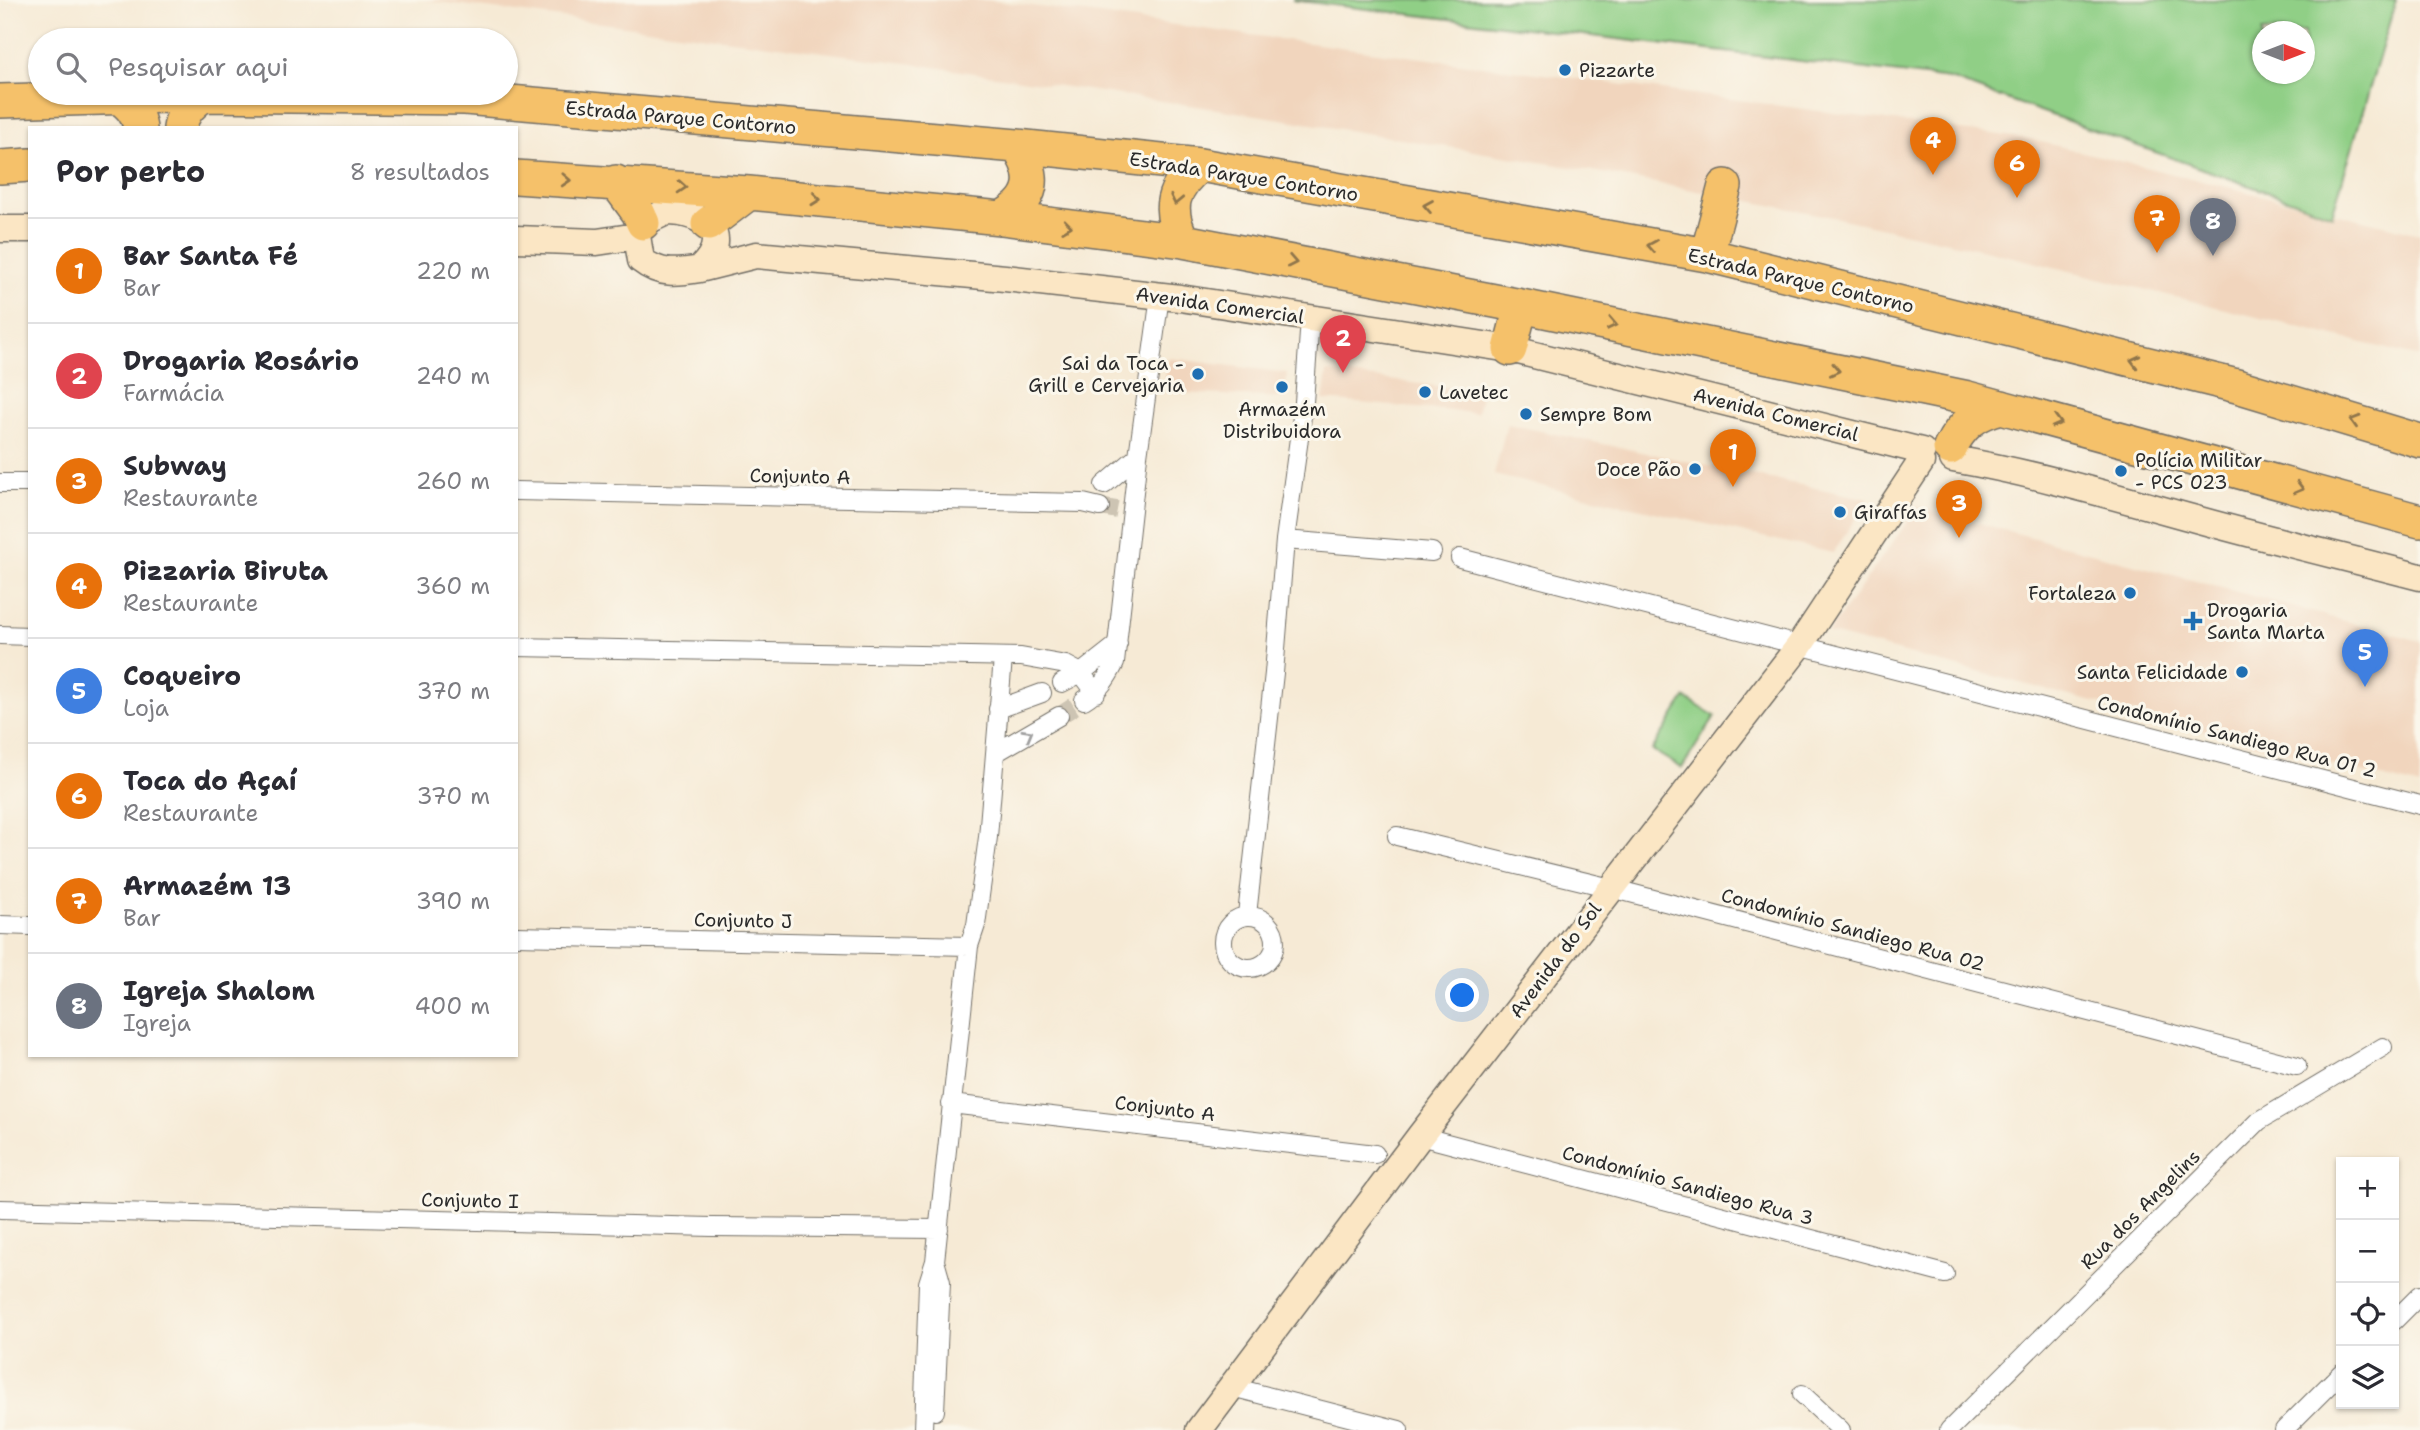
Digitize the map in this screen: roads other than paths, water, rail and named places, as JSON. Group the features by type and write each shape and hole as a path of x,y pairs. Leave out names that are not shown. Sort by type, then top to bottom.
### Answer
{"highway":[{"name":"Estrada Parque Contorno","path":"0,101 28,100"},
{"name":"Estrada Parque Contorno","path":"518,103 1017,146 1200,165 1707,255 2237,386 2420,441"},
{"path":"130,105 139,118 140,126"},
{"path":"180,126 188,105"},
{"path":"1001,218 1020,208 1029,189 1030,173 1026,158 1017,146"},
{"path":"0,167 28,165"},
{"path":"1183,241 1175,225 1173,207 1177,190 1186,176 1200,165"},
{"path":"518,177 748,192 1001,218 1183,241 1521,306 1937,391 2420,521"},
{"path":"616,182 638,212 640,240"},
{"path":"1707,255 1725,186"},
{"path":"710,245 748,192"},
{"path":"1510,349 1521,306"},
{"path":"1936,456 1944,417 1937,391"},
{"path":"1936,456 1973,417 2002,407"}],"street":[{"name":"Avenida Comercial","path":"518,239 597,242 640,240 666,212 682,212 694,215 710,245 756,255"},
{"path":"0,229 28,229"},
{"name":"Avenida Comercial","path":"640,240 651,268 664,272 710,245 756,255 1006,278 1160,296 1510,349 1936,456 2003,467 2420,577"},
{"path":"1108,509 1138,456 1160,296"},
{"path":"1247,915 1286,540 1304,401 1310,318"},
{"path":"518,647 1021,657 1066,665 1080,673 1090,697 1107,678 1115,663 1118,644 1108,509 1102,487 1138,456"},
{"name":"Avenida do Sol","path":"1199,1430 1420,1136 1800,645 1906,487 1936,456"},
{"path":"0,483 28,483"},
{"name":"Conjunto A","path":"518,491 1108,509"},
{"path":"1286,540 1432,552"},
{"name":"Condomínio Sandiego Rua 01 2","path":"1460,558 2420,805"},
{"path":"0,635 28,636"},
{"path":"1062,682 1080,673 1118,644"},
{"path":"935,1430 928,1283 935,1261 939,1229 969,946 976,925 996,752 1003,658"},
{"path":"998,709 1042,693"},
{"path":"996,752 1059,716"},
{"name":"Condomínio Sandiego Rua 02","path":"1397,836 1611,888 2297,1066"},
{"path":"0,925 28,926"},
{"name":"Conjunto J","path":"518,936 969,946"},
{"name":"Rua dos Angelins","path":"1949,1430 2259,1121 2383,1047"},
{"name":"Conjunto A","path":"951,1104 1375,1154"},
{"name":"Condomínio Sandiego Rua 3","path":"1420,1136 1945,1274"},
{"name":"Conjunto I","path":"0,1209 712,1227 939,1229"},
{"path":"2399,1316 2420,1295"},
{"path":"923,1430 930,1365"},
{"path":"2284,1430 2336,1378"},
{"path":"1232,1387 1399,1430"},
{"path":"1802,1394 1841,1430"}],"tunnel":[{"path":"1100,507 1117,510"},
{"path":"1059,716 1084,700"}],"place":[{"name":"Pizzarte","path":"1565,70"},
{"name":"Pizzaria Biruta","path":"1933,175"},
{"name":"Toca do Açaí","path":"2017,198"},
{"name":"Armazém 13","path":"2157,253"},
{"name":"Igreja Shalom","path":"2213,256"},
{"name":"Drogaria Rosário","path":"1343,373"},
{"name":"Sai da Toca - Grill e Cervejaria","path":"1198,374"},
{"name":"Armazém Distribuidora","path":"1282,387"},
{"name":"Lavetec","path":"1425,392"},
{"name":"Sempre Bom","path":"1526,414"},
{"name":"Doce Pão","path":"1695,469"},
{"name":"Polícia Militar - PCS 023","path":"2121,471"},
{"name":"Bar Santa Fé","path":"1733,487"},
{"name":"Giraffas","path":"1840,512"},
{"name":"Subway","path":"1959,538"},
{"name":"Fortaleza","path":"2130,593"},
{"name":"Drogaria Santa Marta","path":"2193,621"},
{"name":"Santa Felicidade","path":"2242,672"},
{"name":"Coqueiro","path":"2365,687"}]}
